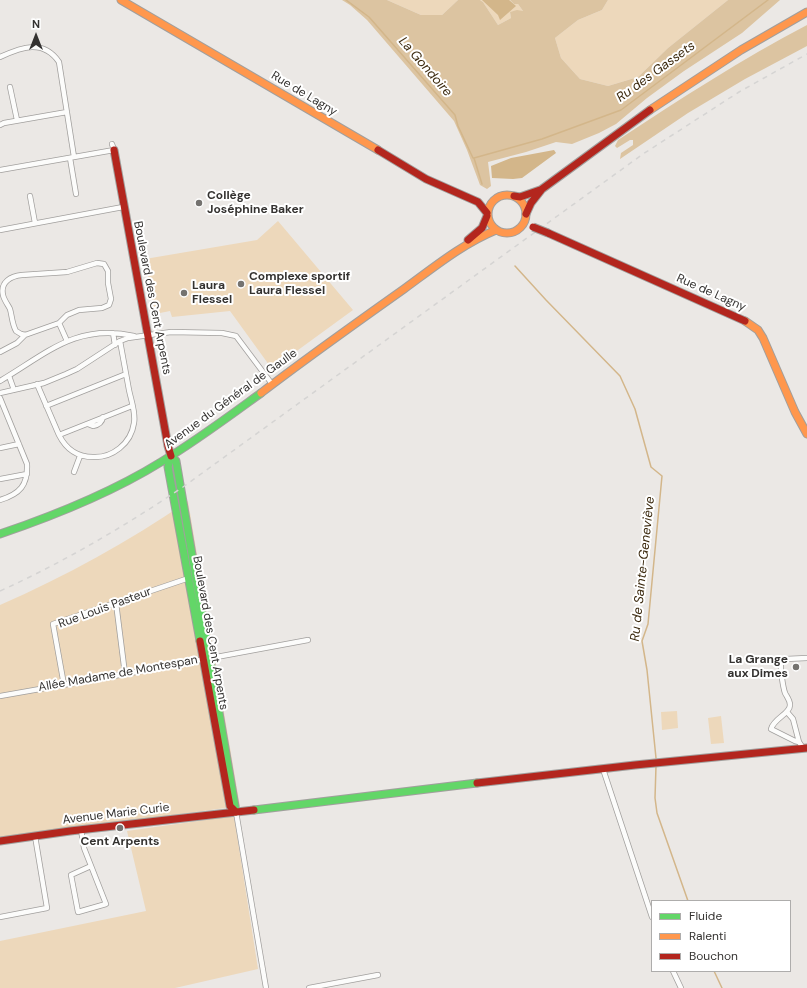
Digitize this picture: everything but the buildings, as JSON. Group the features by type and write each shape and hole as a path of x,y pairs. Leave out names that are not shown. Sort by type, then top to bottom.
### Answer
{"main road":[{"name":"Rue de Lagny","path":"121,0 419,175 478,202 487,215"},
{"path":"520,228 524,222 528,206 542,189 617,133 708,70 789,21 807,12"},
{"name":"Boulevard des Cent Arpents","path":"113,147 123,207 171,456 168,467 189,578 207,658"},
{"path":"478,202 493,200 503,195 520,197 542,189"},
{"path":"514,196 523,203 526,215 533,227"},
{"path":"493,200 488,208 487,215 490,224 496,230 502,233 509,233 520,228 528,226 533,227"},
{"name":"Avenue du Général de Gaulle","path":"458,250 482,228 487,215"},
{"name":"Rue de Lagny","path":"533,227 754,326 763,338 795,412 807,434"},
{"name":"Avenue du Général de Gaulle","path":"0,534 53,516 89,501 171,456 458,250 496,230"},
{"name":"Boulevard des Cent Arpents","path":"171,456 176,461 230,806 236,812"},
{"name":"Avenue Marie Curie","path":"0,841 80,830 788,749 803,746"}],"street":[{"path":"0,57 18,49 30,47 48,51 54,55 59,62 67,112 76,194"},
{"path":"10,87 17,120"},
{"path":"0,125 17,120 67,112"},
{"path":"0,170 72,157 113,147"},
{"path":"30,196 34,223"},
{"path":"0,230 123,207"},
{"path":"0,352 17,343 25,335 59,323 67,315 79,310 102,308 109,305 111,299 108,283 108,271 104,264 97,263 67,272 15,276 7,280 3,287 3,295 10,308 14,328 18,332 25,335"},
{"path":"59,323 67,341"},
{"path":"0,381 59,344 90,334 113,333 135,336 171,332 222,333 233,335 239,339 272,384"},
{"path":"113,333 115,345"},
{"path":"0,393 37,384 77,369 120,341 135,336"},
{"path":"37,384 62,442 69,450 80,456 102,457 112,453 124,445 131,436 134,422 120,341"},
{"path":"46,406 126,374"},
{"path":"9,376 14,390"},
{"path":"0,398 27,464 28,474 24,484 18,492 0,500"},
{"path":"59,435 132,406"},
{"path":"0,414 6,413"},
{"path":"0,448 19,444"},
{"path":"74,472 80,456"},
{"path":"0,479 28,474"},
{"name":"Rue Louis Pasteur","path":"64,685 53,624 189,578"},
{"path":"116,603 125,674"},
{"name":"Allée Madame de Montespan","path":"0,696 308,640"},
{"path":"803,746 771,728 775,721 787,712 790,704 786,694 781,662 786,659 807,658"},
{"path":"787,712 793,719 803,746"},
{"path":"603,769 651,914"},
{"name":"Boulevard des Cent Arpents","path":"236,812 266,988"},
{"path":"80,830 90,866 106,904 78,912 71,875 90,866"},
{"path":"0,917 47,908 35,836"},
{"path":"674,972 682,988"},
{"path":"309,988 378,975"}],"shaded area":[{"path":"342,0 387,0 421,15 442,15 458,0 480,0 483,2 498,25 511,18 510,12 517,10 523,11 518,4 514,4 510,0 608,0 602,10 578,20 555,38 561,58 580,79 608,86 638,77 668,48 728,0 780,0 742,33 684,71 647,98 616,124 572,144 556,142 488,162 491,186 487,189 480,185 454,121 367,20"},
{"path":"387,0 458,0 442,15 421,15"},
{"path":"480,0 510,0 514,4 518,4 523,11 510,12 511,18 498,25 483,2"},
{"path":"482,0 509,0 516,6 500,20 498,15"},
{"path":"608,0 728,0 668,48 638,77 608,86 580,79 561,58 555,38 578,20 602,10"},
{"path":"807,25 807,46 745,79 688,113 620,159 621,153 633,145 633,140 630,140 617,148 615,146 618,140 711,80"},
{"path":"554,150 556,153 522,178 492,178 491,166 511,158"},
{"name":"Complexe sportif Laura Flessel","path":"278,221 353,310 272,369 230,311 172,317 170,311 155,314 145,259 257,240"},
{"path":"188,501 240,806 0,838 0,605 96,558"},
{"path":"677,711 678,728 662,730 661,712"},
{"path":"721,716 724,743 711,744 708,718"},
{"path":"234,816 258,969 175,988 0,988 0,941 146,911 127,831"}],"waterway":[{"name":"La Gondoire","path":"346,0 369,17 455,115 458,126 474,158 482,184"},
{"name":"Ru des Gassets","path":"474,158 542,139 621,110 768,0"},
{"name":"Ru de Sainte-Geneviève","path":"515,266 620,376 635,409 651,467 662,476 648,624 642,641 647,670 656,758"},
{"name":"Ru de Sainte-Geneviève","path":"656,766 655,798 657,813 688,900"},
{"name":"Ru de Sainte-Geneviève","path":"714,972 722,988"}],"railway":[{"path":"0,591 94,543 183,487 643,154 739,92 807,54"}],"traffic: fast":[{"path":"0,534 42,519 123,484 174,454 261,393"},
{"path":"171,456 176,461 236,812"},
{"path":"171,456 168,467 200,641"},
{"path":"254,810 477,783"}],"traffic: slow":[{"path":"121,0 378,150"},
{"path":"650,110 741,50 807,12"},
{"path":"503,195 511,195 521,200 525,207 526,214 525,221 521,228 511,233 503,233 493,228 491,225 488,218 488,210 493,200 496,198 503,195"},
{"path":"261,393 448,257 471,242 496,230"},
{"path":"745,321 758,330 763,338 795,412 807,434"}],"traffic: jam":[{"path":"526,214 531,203 542,189 650,110"},
{"path":"114,150 171,456"},
{"path":"378,150 426,179 478,202 487,213"},
{"path":"514,196 520,197 540,190"},
{"path":"468,240 482,228 487,216"},
{"path":"533,227 548,233"},
{"path":"548,233 745,321"},
{"path":"200,641 230,806 236,812"},
{"path":"477,783 635,765 807,748"},
{"path":"0,841 70,831 254,810"}],"place":[{"name":"Collège Joséphine Baker","path":"199,203"},
{"name":"Complexe sportif Laura Flessel","path":"241,284"},
{"name":"Laura Flessel","path":"184,293"},
{"name":"La Grange aux Dimes","path":"796,667"},
{"name":"Cent Arpents","path":"120,828"}]}
